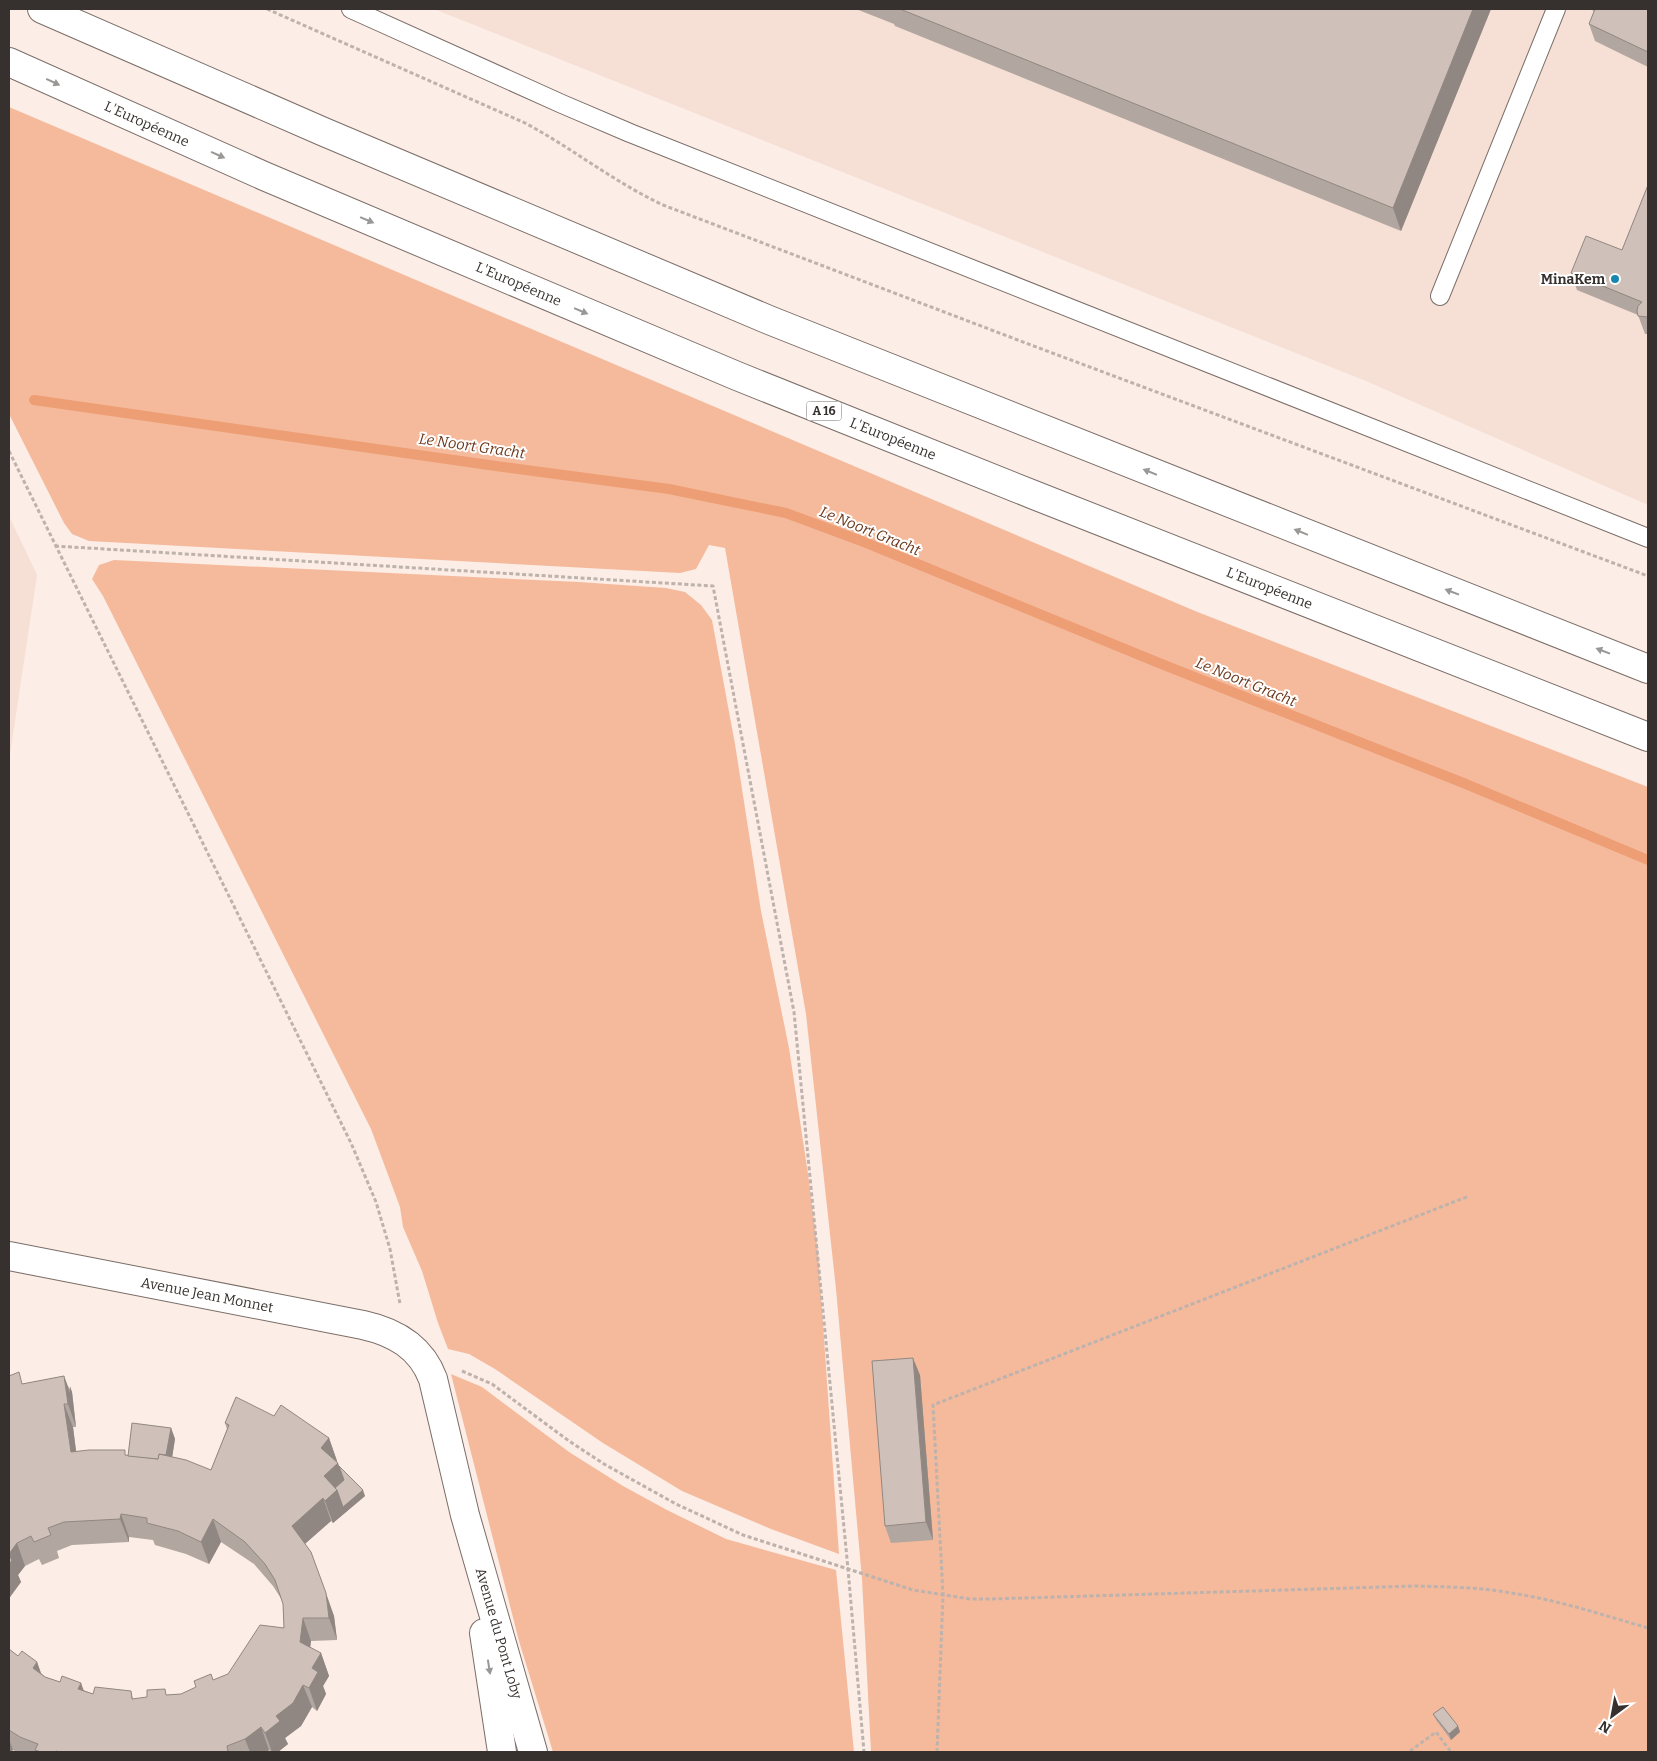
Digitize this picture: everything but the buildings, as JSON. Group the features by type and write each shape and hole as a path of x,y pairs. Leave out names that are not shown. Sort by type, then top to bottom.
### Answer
{"main road":[{"path":"42,9 333,136 705,294 1648,669"},
{"name":"L'Européenne","path":"9,62 264,176 738,376 1648,737"},
{"name":"Avenue Jean Monnet","path":"9,1256 363,1324 387,1332 413,1349"},
{"name":"Avenue du Pont Loby","path":"413,1349 433,1379 465,1515 533,1752"},
{"name":"Avenue du Pont Loby","path":"465,1515 502,1752"}],"lane":[{"path":"352,9 600,121 1648,538"},
{"path":"1440,296 1556,9"}],"path":[{"path":"267,9 525,123 639,194 663,205 1040,349 1648,576"},
{"path":"9,451 351,1143 376,1202 390,1249 413,1349 492,1384 580,1449 676,1504 743,1535 913,1590 943,1596 991,1599 1416,1586 1465,1587 1510,1592 1546,1600 1648,1628"},
{"path":"56,546 713,586 794,1012 864,1752"},
{"path":"937,1752 943,1596 933,1405 1469,1196"},
{"path":"1410,1752 1436,1732 1451,1752"}],"shaded area":[{"path":"434,9 1648,9 1648,505 1366,381"},
{"path":"9,107 1195,611 1648,787 1648,1752 871,1752 862,1579 836,1289 806,1014 725,548 709,545 696,569 680,573 89,541 72,534 64,523 9,414"},
{"path":"9,516 37,575 9,761"},
{"path":"114,560 579,582 666,588 685,592 701,605 712,620 735,744 761,911 789,1048 808,1174 818,1252 839,1554 771,1529 682,1491 603,1443 495,1369 469,1354 448,1349 422,1271 403,1227 400,1207 371,1129 103,596 92,579 99,565"},
{"path":"451,1374 482,1387 569,1452 623,1486 667,1510 726,1539 836,1570 854,1752 553,1752 519,1641"}],"waterway":[{"name":"Le Noort Gracht","path":"34,400 669,489 786,513 864,542 1159,663 1461,782 1648,860"}],"place":[{"name":"MinaKem","path":"1615,279"}]}
